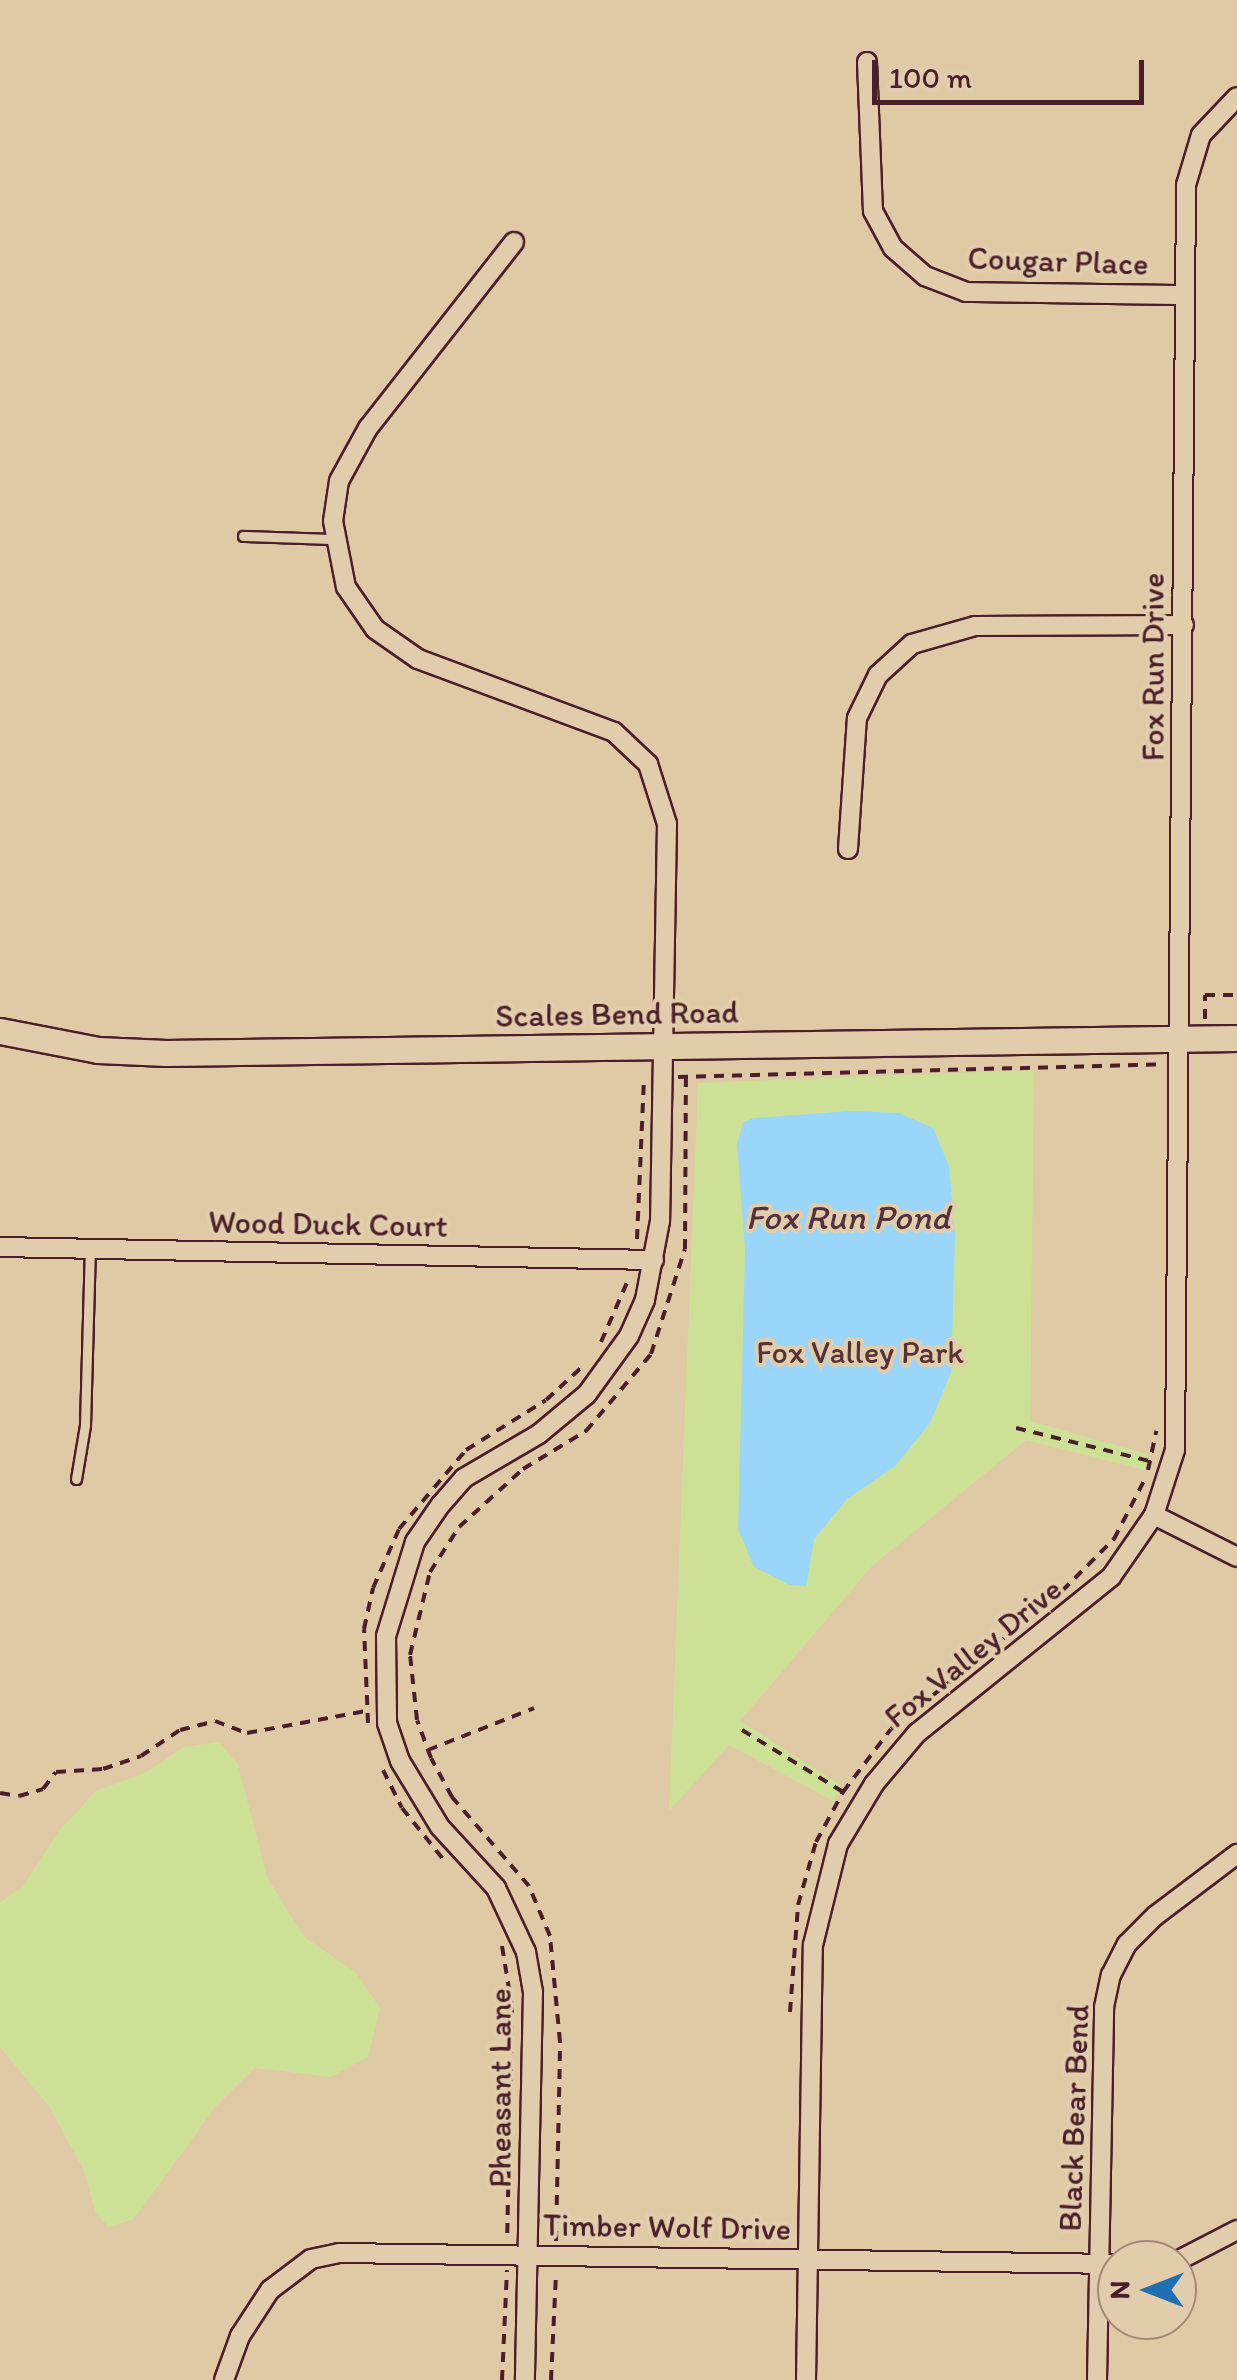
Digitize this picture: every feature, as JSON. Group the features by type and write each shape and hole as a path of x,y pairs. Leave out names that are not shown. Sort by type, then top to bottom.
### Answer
{"street":[{"name":"Cougar Place","path":"868,62 873,211 893,248 925,276 986,294 1185,295"},
{"name":"Fox Run Drive","path":"1171,1039 1184,625 1185,295 1191,160 1201,135 1237,97"},
{"name":"Pheasant Lane","path":"514,242 348,458 334,502 334,539 346,587 394,646 586,717 614,732 648,764 667,824 666,1046 654,1260 629,1336 587,1394 538,1434 480,1466 441,1504 415,1542 386,1636 387,1723 400,1761 440,1827 496,1888 526,1952 534,1992 525,2380"},
{"path":"848,848 858,718 878,675 912,644 975,626 1184,625"},
{"name":"Scales Bend Road","path":"0,1031 98,1050 166,1053 1237,1038"},
{"name":"Fox Valley Drive","path":"806,2380 813,1945 838,1844 874,1784 917,1733 1096,1590 1154,1515 1172,1466 1180,1417 1171,1039"},
{"name":"Wood Duck Court","path":"0,1247 654,1260"},
{"path":"1154,1515 1237,1556"},
{"name":"Black Bear Bend","path":"1108,2240 1104,2007 1111,1975 1128,1944 1156,1916 1237,1854"},
{"path":"1197,2251 1237,2230"},
{"name":"Timber Wolf Drive","path":"224,2380 252,2312 311,2260 339,2254 507,2253 1097,2264"},
{"name":"Black Bear Bend","path":"1098,2380 1101,2340"}],"lane":[{"path":"243,536 334,539"},
{"path":"76,1479 85,1424 90,1249"}],"path":[{"path":"1160,1084 1171,1039"},
{"path":"551,2380 560,2042 550,1936 530,1886 452,1797 428,1750 417,1720 410,1655 430,1572 489,1496 586,1431 616,1401 651,1354 669,1314 685,1249 686,1077"},
{"path":"370,1732 366,1711 368,1606 399,1528 466,1450 546,1400 583,1367 614,1318 632,1262 640,1078"},
{"path":"1056,1596 1114,1538 1150,1462 1157,1425"},
{"path":"1016,1428 1172,1466"},
{"path":"790,2012 801,1893 843,1792 890,1729 1018,1628"},
{"path":"428,1750 534,1708"},
{"path":"0,1793 19,1796 43,1789 56,1772 103,1769 141,1756 180,1730 216,1721 247,1734 366,1711"},
{"path":"742,1730 843,1792"},
{"path":"377,1756 422,1837 457,1872"},
{"path":"498,1936 512,2007 502,2380"}],"green space":[{"name":"Fox Valley Park","path":"1034,1070 1030,1421 1147,1454 1145,1470 1026,1440 872,1566 740,1721 842,1786 833,1801 729,1745 669,1811 698,1083"},
{"path":"219,1742 238,1765 267,1877 303,1936 356,1973 380,2008 368,2057 330,2077 255,2068 216,2106 134,2219 109,2227 96,2214 84,2171 50,2108 0,2047 0,1902 23,1887 59,1831 96,1791 147,1772 184,1747"}],"water":[{"name":"Fox Run Pond","path":"851,1111 899,1113 933,1128 949,1166 955,1235 951,1372 930,1423 895,1466 847,1499 814,1539 806,1586 790,1585 754,1567 738,1529 745,1250 737,1144 743,1122 754,1118"}]}
